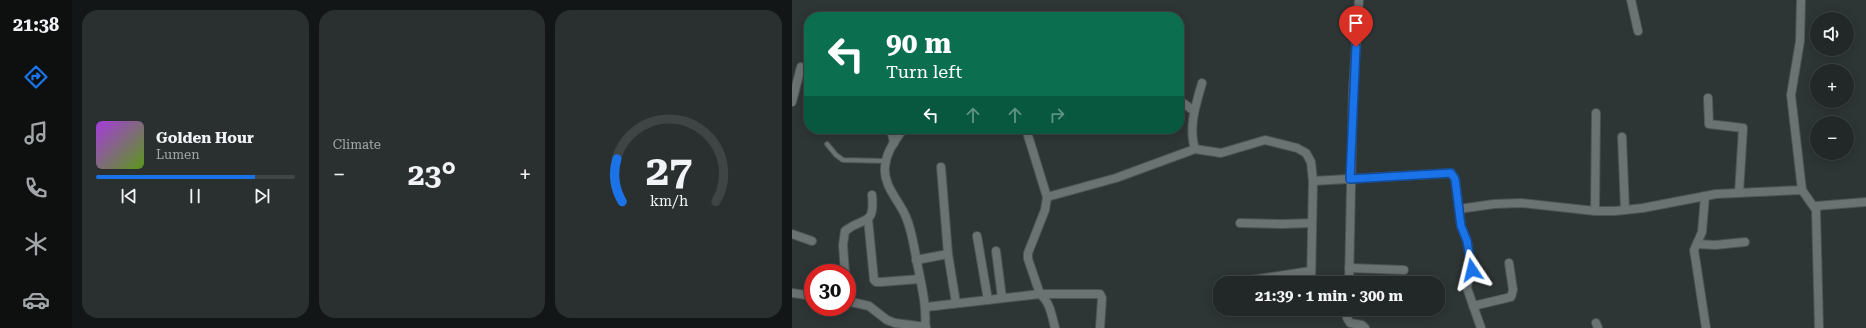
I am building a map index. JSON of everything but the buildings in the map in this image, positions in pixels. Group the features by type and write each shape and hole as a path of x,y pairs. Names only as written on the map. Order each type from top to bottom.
{"street":[{"path":"1349,276 1350,179 1353,90 1359,0"},
{"path":"1631,0 1638,31"},
{"path":"1800,0 1800,41 1791,95 1802,190 1816,206 1819,328"},
{"path":"792,102 801,67"},
{"path":"1195,149 1192,134 1194,110 1202,83"},
{"path":"1708,98 1709,124 1742,128 1739,193"},
{"path":"1184,103 1194,110"},
{"path":"1595,211 1596,113"},
{"path":"892,134 894,143"},
{"path":"856,303 869,306 887,320 895,323 925,328 926,308 915,249 906,217 888,185 885,175 886,161 900,134"},
{"path":"1028,134 1047,197 1045,210 1028,253 1040,294 1045,298 1049,305 1055,328"},
{"path":"1622,137 1625,210"},
{"path":"1047,197 1116,178 1195,149 1221,153 1261,141 1270,141 1306,153 1311,162 1313,182 1311,276"},
{"path":"941,167 948,254 956,303"},
{"path":"1313,182 1451,173 1455,179 1461,226 1467,241 1472,270 1467,283 1481,328"},
{"path":"1459,209 1494,204 1521,203 1595,211 1625,210 1705,196 1802,190"},
{"path":"844,264 843,245 845,231 868,219 872,214 872,195"},
{"path":"1705,196 1702,232 1694,256 1706,328"},
{"path":"1816,206 1866,202"},
{"path":"868,219 874,280 876,282 881,282 920,279"},
{"path":"1240,223 1312,223"},
{"path":"792,234 812,241"},
{"path":"977,236 988,300"},
{"path":"1697,244 1715,245 1745,242"},
{"path":"996,251 1002,298"},
{"path":"916,260 948,254"},
{"path":"1473,306 1511,296 1513,290 1509,263"},
{"path":"1350,268 1404,270"},
{"path":"1271,276 1293,272 1311,271"},
{"path":"792,292 804,294"},
{"path":"926,308 956,303 1040,294 1100,294 1102,298 1100,328"},
{"path":"1347,316 1350,323 1362,325 1365,328"}],"lane":[{"path":"827,144 836,155 843,160 886,161"}],"route":[{"path":"1356,47 1350,179 1447,172 1451,173 1455,179 1461,226 1467,241 1472,270"}]}
